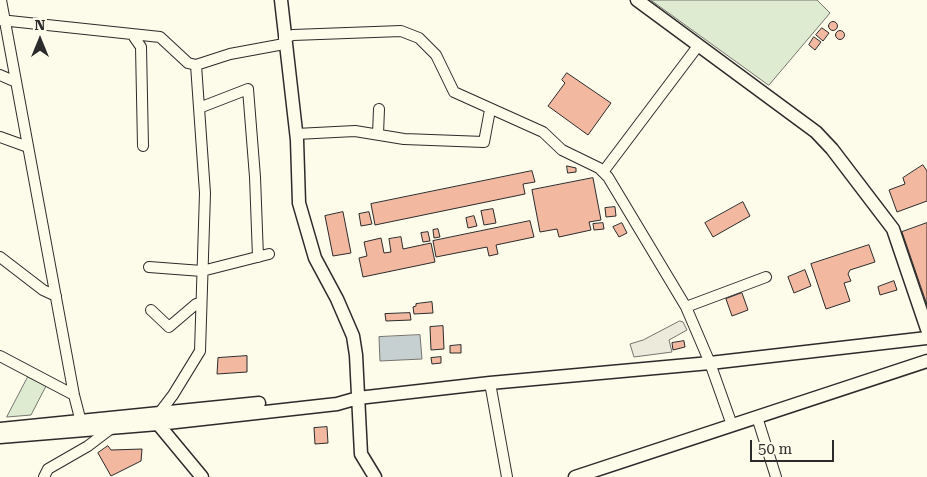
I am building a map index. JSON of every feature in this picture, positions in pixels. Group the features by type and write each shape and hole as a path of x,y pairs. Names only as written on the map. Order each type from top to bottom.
{"street":[{"path":"1,0 3,20 74,395 82,425"},
{"path":"281,0 284,41 292,85 299,203 316,258 338,300 353,336 361,454 375,477"},
{"path":"636,0 816,132 832,150 892,229 927,328"},
{"path":"3,20 160,38 188,63 196,65 230,54 284,41 293,35 401,31 419,38 436,55 454,92 542,132 562,150 603,172 686,307 710,363 732,425"},
{"path":"132,34 141,47 143,146"},
{"path":"603,172 698,46"},
{"path":"0,437 82,425 113,427 159,418 200,351 200,303 205,193 196,65"},
{"path":"0,75 16,82"},
{"path":"200,108 248,89 256,177 258,257"},
{"path":"378,134 379,109"},
{"path":"296,134 355,131 404,139 484,142 490,110"},
{"path":"0,137 28,146"},
{"path":"149,267 202,270 269,254"},
{"path":"0,257 43,290 56,296"},
{"path":"686,307 766,277"},
{"path":"150,310 169,327 196,304 200,303"},
{"path":"0,429 82,425 159,418 338,397 358,398 490,383 710,363 927,338"},
{"path":"0,356 74,395"},
{"path":"575,477 927,360"},
{"path":"490,383 507,477"},
{"path":"756,417 776,477"},
{"path":"159,418 202,477"},
{"path":"44,477 48,469 88,446 113,427"}],"green space":[{"path":"651,0 817,0 830,13 769,85"},
{"path":"28,377 46,386 31,415 7,417"}],"shaded area":[{"path":"680,321 683,322 687,330 669,340 672,352 634,357 630,344 643,340"},
{"path":"420,335 422,359 380,361 379,337"}],"building":[{"path":"833,21 838,26 833,31 828,26"},
{"path":"822,28 829,33 823,41 816,35"},
{"path":"840,31 844,35 840,39 836,35"},
{"path":"814,37 821,42 815,50 809,45"},
{"path":"567,73 611,103 588,135 548,106 565,83 562,80"},
{"path":"923,165 927,171 927,201 897,212 889,190 905,184 903,178"},
{"path":"567,166 576,168 576,172 568,173"},
{"path":"532,171 535,182 523,184 525,194 375,225 371,204"},
{"path":"593,178 601,220 589,222 591,230 559,237 557,229 540,232 532,190"},
{"path":"743,202 750,216 713,237 705,223"},
{"path":"615,207 616,216 606,217 605,208"},
{"path":"493,209 496,223 484,225 481,211"},
{"path":"343,212 351,253 333,256 325,216"},
{"path":"369,212 372,224 361,226 359,214"},
{"path":"474,216 477,226 468,228 466,218"},
{"path":"530,221 534,237 496,245 498,254 489,256 487,247 436,257 433,241"},
{"path":"603,223 604,229 594,230 593,224"},
{"path":"622,223 627,233 619,237 613,227"},
{"path":"927,223 927,305 902,232"},
{"path":"438,229 440,237 434,238 433,230"},
{"path":"428,232 430,241 423,242 421,233"},
{"path":"401,237 403,249 431,243 435,262 363,277 359,258 367,256 364,242 381,238 384,253 391,252 389,239"},
{"path":"869,245 875,262 850,270 848,274 851,281 844,283 850,301 826,309 811,264"},
{"path":"805,270 811,286 794,293 788,277"},
{"path":"894,281 897,290 880,295 878,287"},
{"path":"742,293 748,310 732,316 726,299"},
{"path":"432,302 433,313 414,314 413,307 416,304"},
{"path":"410,313 411,320 386,321 385,314"},
{"path":"443,326 444,349 431,350 430,327"},
{"path":"684,341 685,347 673,350 672,343"},
{"path":"461,345 461,353 450,353 450,346"},
{"path":"247,356 247,372 217,374 218,358"},
{"path":"441,357 441,363 432,364 431,358"},
{"path":"327,427 328,443 315,444 314,428"},
{"path":"108,446 111,450 142,449 141,461 111,476 98,453"}]}
